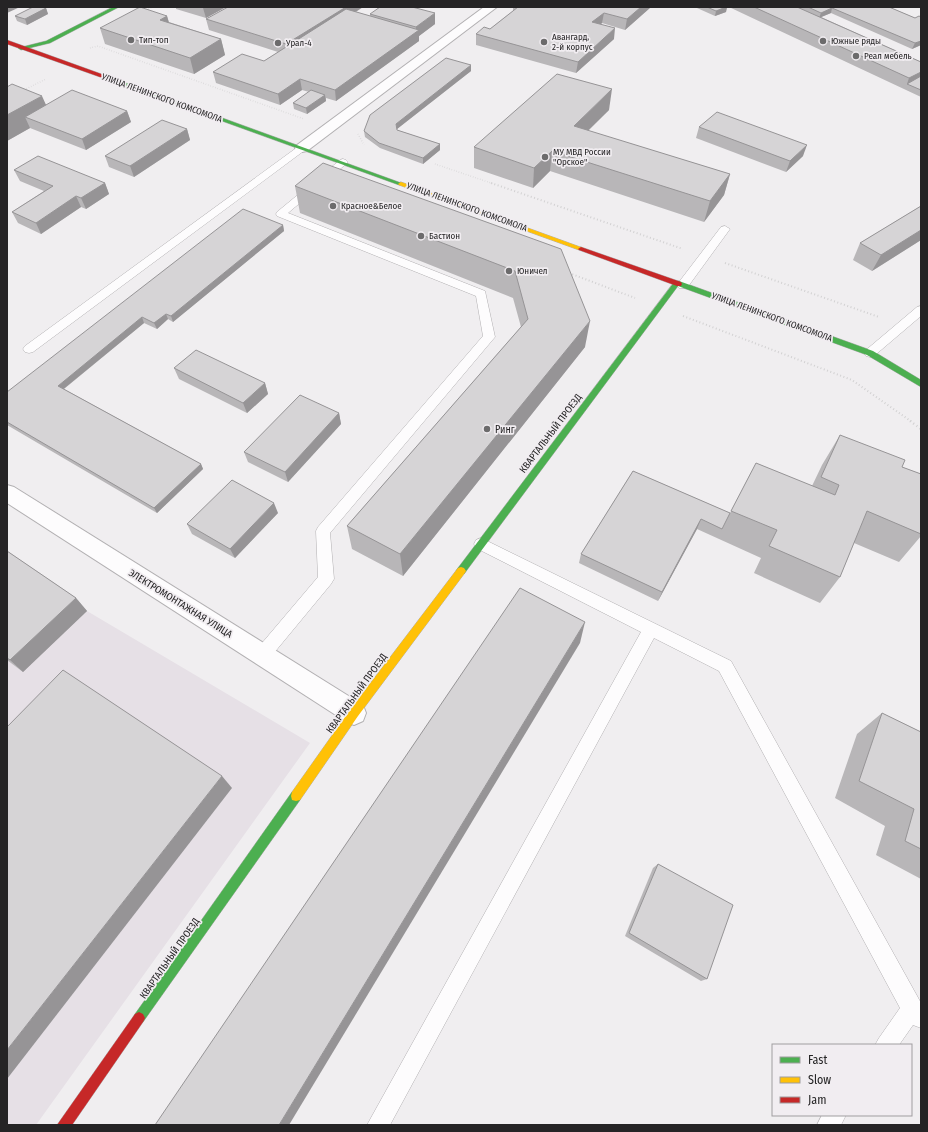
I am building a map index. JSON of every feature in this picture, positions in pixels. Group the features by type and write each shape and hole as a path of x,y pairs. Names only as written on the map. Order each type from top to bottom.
{"street":[{"path":"12,52 21,47 48,42 117,7"},
{"path":"302,148 491,7"},
{"path":"21,47 29,36"},
{"name":"УЛИЦА ЛЕНИНСКОГО КОМСОМОЛА","path":"7,42 870,353 921,384"},
{"name":"КВАРТАЛЬНЫЙ ПРОЕЗД","path":"64,1125 354,713 658,307 680,284"},
{"name":"ЭЛЕКТРОМОНТАЖНАЯ УЛИЦА","path":"7,493 354,713"}],"lane":[{"path":"29,349 302,148"},
{"path":"263,654 326,578 323,531 489,337 481,294 281,214 343,162"},
{"path":"680,284 725,228"},
{"path":"870,353 921,310"},
{"path":"481,544 725,666 916,1013 887,1044"},
{"path":"378,1125 651,629"},
{"path":"828,1125 834,1116"}],"path":[{"path":"98,46 329,128"},
{"path":"19,92 50,77"},
{"path":"436,164 904,325"},
{"path":"569,273 852,380 921,429"}],"shaded area":[{"path":"7,557 87,611 310,743 36,1125 7,1125"}],"building":[{"path":"33,7 46,8 25,19 15,16"},
{"path":"140,7 167,16 160,20 221,39 190,58 100,28"},
{"name":"Урал-4","path":"228,7 346,7 286,44 206,19"},
{"path":"380,7 412,7 435,13 416,27 370,14"},
{"path":"518,7 641,7 627,19 604,13 592,22 615,28 578,62 476,34 484,27 490,29"},
{"path":"707,7 726,7 716,11"},
{"path":"754,7 797,7 921,62 921,72 909,78"},
{"path":"808,7 889,7 915,18 919,16 921,17 921,41 915,43 832,8 821,13"},
{"path":"346,9 419,30 335,90 300,79 278,94 213,72 242,54 264,61"},
{"path":"446,58 471,65 396,124 397,130 440,144 423,158 379,143 364,131 370,115"},
{"path":"557,74 612,89 574,126 730,174 710,201 552,151 534,168 474,147"},
{"path":"921,76 921,90 907,84"},
{"path":"12,84 42,96 7,115 7,87"},
{"path":"72,90 127,111 82,139 25,117"},
{"path":"311,90 325,95 306,108 293,103"},
{"path":"717,112 807,145 790,161 699,127"},
{"path":"162,120 187,129 130,166 105,156"},
{"path":"38,156 105,183 81,198 76,196 36,223 12,212 53,186 14,170"},
{"path":"323,163 561,249 590,321 400,554 347,526 528,319 515,271 295,186"},
{"path":"921,206 921,230 881,255 860,243"},
{"path":"243,209 283,225 171,316 166,314 154,323 142,317 58,386 201,464 154,508 7,422 7,392"},
{"path":"196,350 265,383 243,403 174,368"},
{"path":"300,395 339,413 285,472 244,452"},
{"path":"840,435 905,460 902,467 921,474 921,534 867,511 840,577 769,546 777,530 731,511 756,463 835,495 839,485 821,477"},
{"path":"633,471 730,513 722,529 701,519 662,592 581,554"},
{"path":"232,480 274,503 230,549 187,524"},
{"path":"7,551 76,598 10,660 7,658"},
{"path":"520,588 585,622 279,1125 155,1125"},
{"path":"63,670 222,776 7,1050 7,727"},
{"path":"882,713 921,732 921,849 905,841 914,809 859,781"},
{"path":"658,864 733,905 707,979 629,933"}],"traffic: fast":[{"path":"21,48 48,42 117,7"},
{"path":"116,81 401,184"},
{"path":"461,571 677,283"},
{"path":"679,284 870,353 921,384"},
{"path":"139,1018 296,796"}],"traffic: slow":[{"path":"401,184 581,249"},
{"path":"296,796 354,713 461,571"}],"traffic: jam":[{"path":"7,42 116,81"},
{"path":"581,249 679,284"},
{"path":"64,1125 139,1018"}],"place":[{"name":"Тип-топ","path":"131,40"},
{"name":"Южные ряды","path":"823,41"},
{"name":"Авангард, 2-й корпус","path":"544,42"},
{"name":"Урал-4","path":"278,43"},
{"name":"Реал мебель","path":"856,56"},
{"name":"МУ МВД России \"Орское\"","path":"545,157"},
{"name":"Красное&Белое","path":"333,206"},
{"name":"Бастион","path":"421,236"},
{"name":"Юничел","path":"509,271"},
{"name":"Ринг","path":"487,429"}]}
